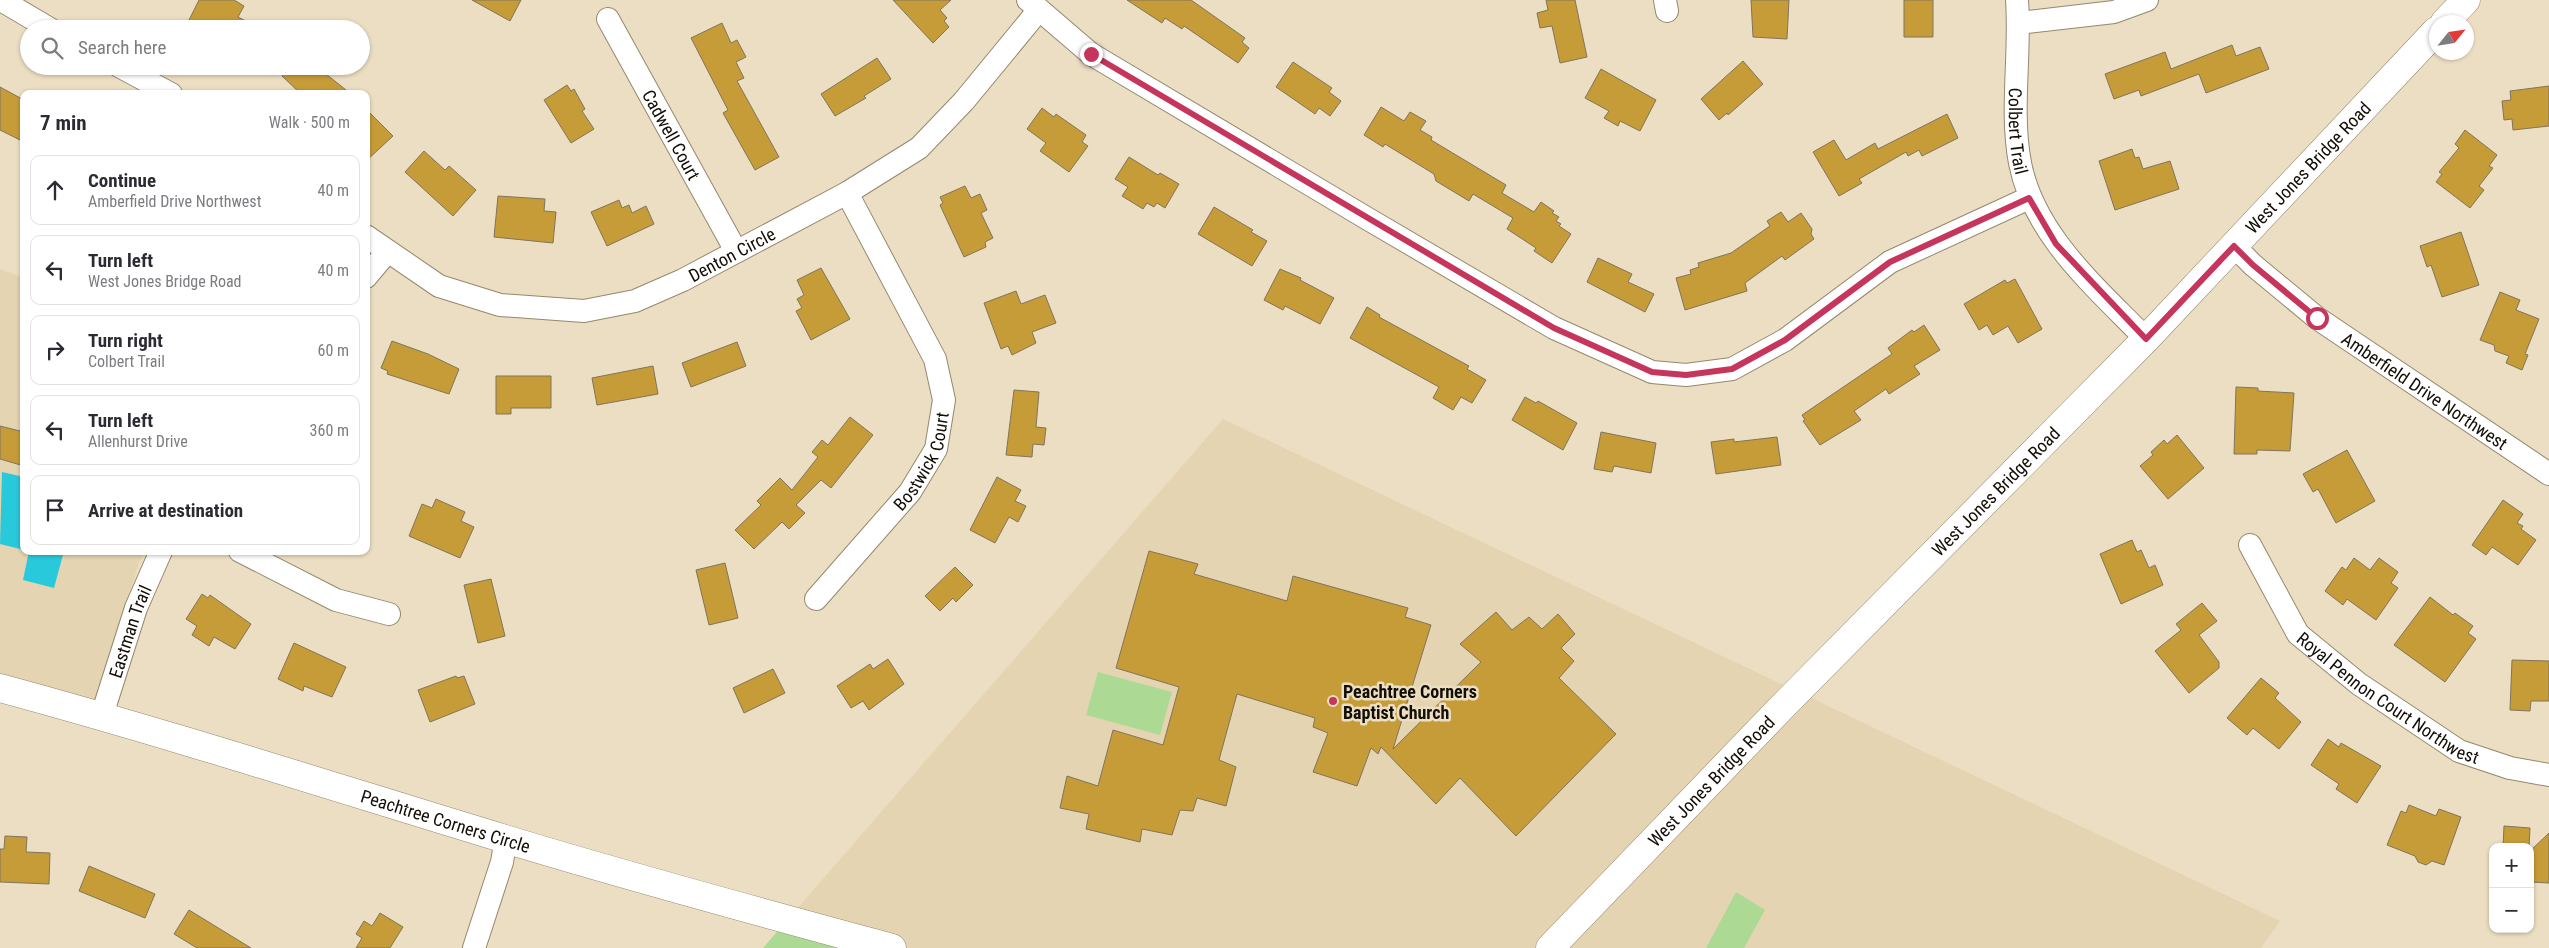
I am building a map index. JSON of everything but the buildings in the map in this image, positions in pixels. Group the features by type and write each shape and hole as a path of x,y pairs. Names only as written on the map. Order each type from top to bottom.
{"street":[{"path":"1,0 35,20"},
{"name":"Colbert Trail","path":"2017,0 2019,23 2016,109 2020,162 2029,198 2056,244 2146,339"},
{"path":"2019,23 2114,12 2147,0"},
{"path":"2452,15 2466,0"},
{"path":"1033,5 1091,54 1385,229 1554,328 1652,372 1686,375 1732,369 1785,340 1890,262 2029,198"},
{"name":"Denton Circle","path":"370,239 439,286 491,303 584,311 635,301 683,280 847,193 919,148 964,101 1033,5"},
{"name":"Cadwell Court","path":"608,19 736,251"},
{"name":"West Jones Bridge Road","path":"1550,948 1780,709 2146,339 2429,38"},
{"path":"136,75 164,90"},
{"name":"Bostwick Court","path":"816,600 910,492 936,448 944,400 935,360 847,193"},
{"name":"Amberfield Drive Northwest","path":"2234,246 2253,265 2317,318 2549,474"},
{"path":"370,272 387,252"},
{"name":"Royal Pennon Court Northwest","path":"2250,546 2298,634 2359,684 2459,751 2510,768 2549,775"},
{"name":"Eastman Trail","path":"102,715 136,608 159,555"},
{"path":"248,555 336,600 389,614"},
{"name":"Peachtree Corners Circle","path":"0,688 102,715 506,839 892,948"},
{"path":"474,948 502,862 506,839"}],"shaded area":[{"path":"0,269 20,276 20,555 143,555 139,562 95,713 0,689"},
{"path":"1223,419 2280,921 2261,948 874,948 788,919"}],"green space":[{"path":"1098,672 1172,692 1160,735 1086,715"},
{"path":"1736,892 1765,910 1744,948 1706,948"},
{"path":"788,919 874,948 763,948"}],"water":[{"path":"2,472 20,476 20,549 0,544"},
{"path":"28,555 63,555 54,588 23,580"}],"place":[{"name":"Peachtree Corners Baptist Church","path":"1333,701"}],"route":[{"path":"1091,54 1554,328 1652,372 1686,375 1732,369 1785,340 1890,262 1959,228 2029,198 2056,244 2146,339 2234,246 2253,265 2317,318"}]}
